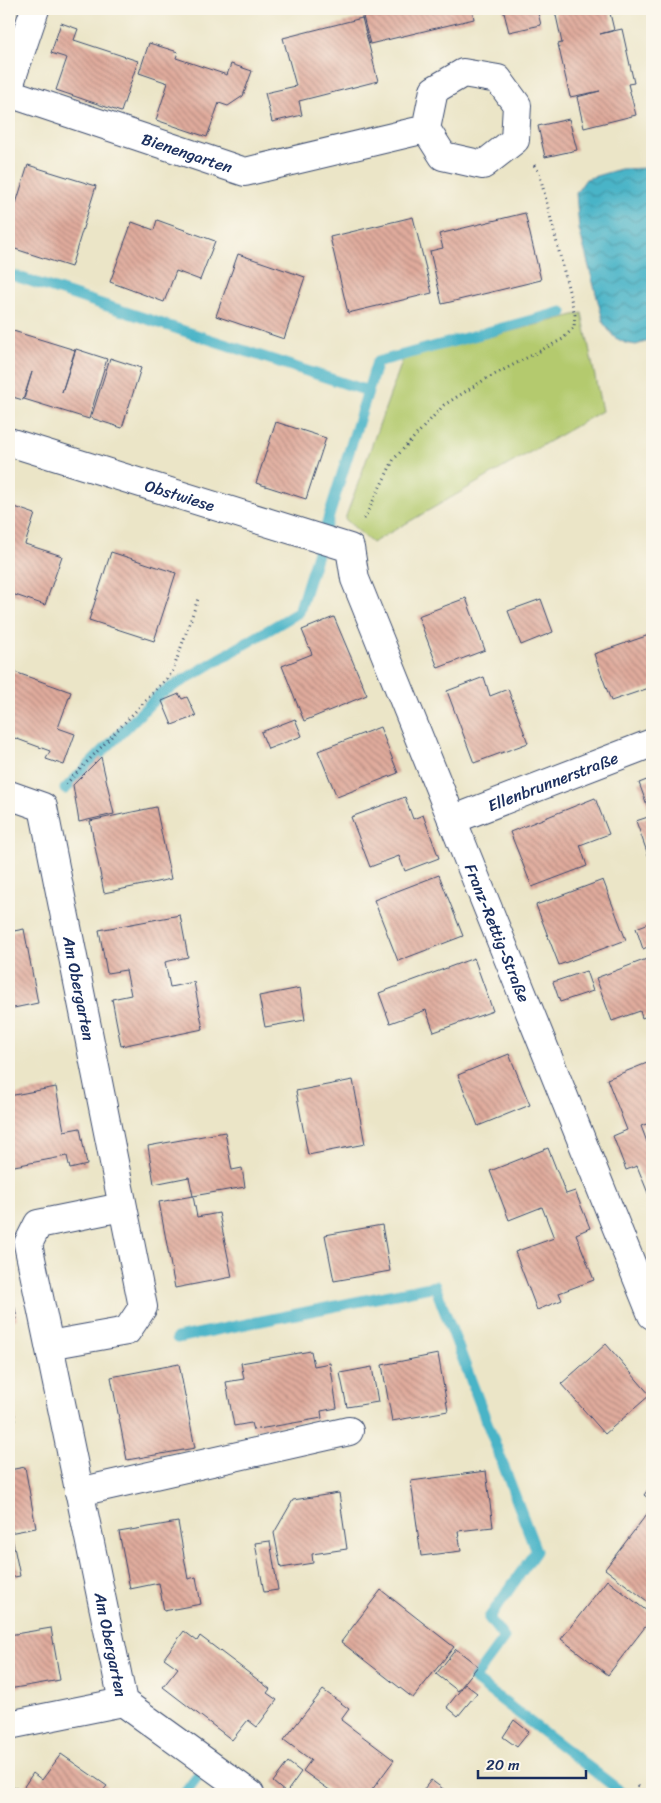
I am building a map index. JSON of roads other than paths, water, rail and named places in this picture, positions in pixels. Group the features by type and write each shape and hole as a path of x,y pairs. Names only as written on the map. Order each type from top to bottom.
{"street":[{"path":"9,86 34,9"},
{"path":"463,73 498,79 518,105 515,140 482,165 443,156 426,129 434,90 463,73"},
{"name":"Bienengarten","path":"9,93 245,172 426,129"},
{"name":"Obstwiese","path":"9,442 350,548"},
{"name":"Franz-Rettig-Straße","path":"350,548 355,579 652,1315"},
{"name":"Ellenbrunnerstraße","path":"452,820 652,743"},
{"name":"Am Obergarten","path":"9,795 44,807 143,1307 127,1331 49,1345"},
{"name":"Am Obergarten","path":"122,1207 38,1224 28,1244 123,1702 250,1794"},
{"path":"79,1492 349,1431"},
{"path":"9,1725 123,1702"}],"water":[{"path":"648,168 652,171 652,340 636,345 625,343 614,337 604,324 579,229 576,193 586,179 620,169"}],"waterway":[{"path":"9,274 368,391"},
{"path":"65,789 160,694 299,612 377,362 562,312"},
{"path":"177,1338 435,1286 536,1551 489,1618 504,1638 474,1679 624,1794"},
{"path":"184,1794 197,1777"}]}
